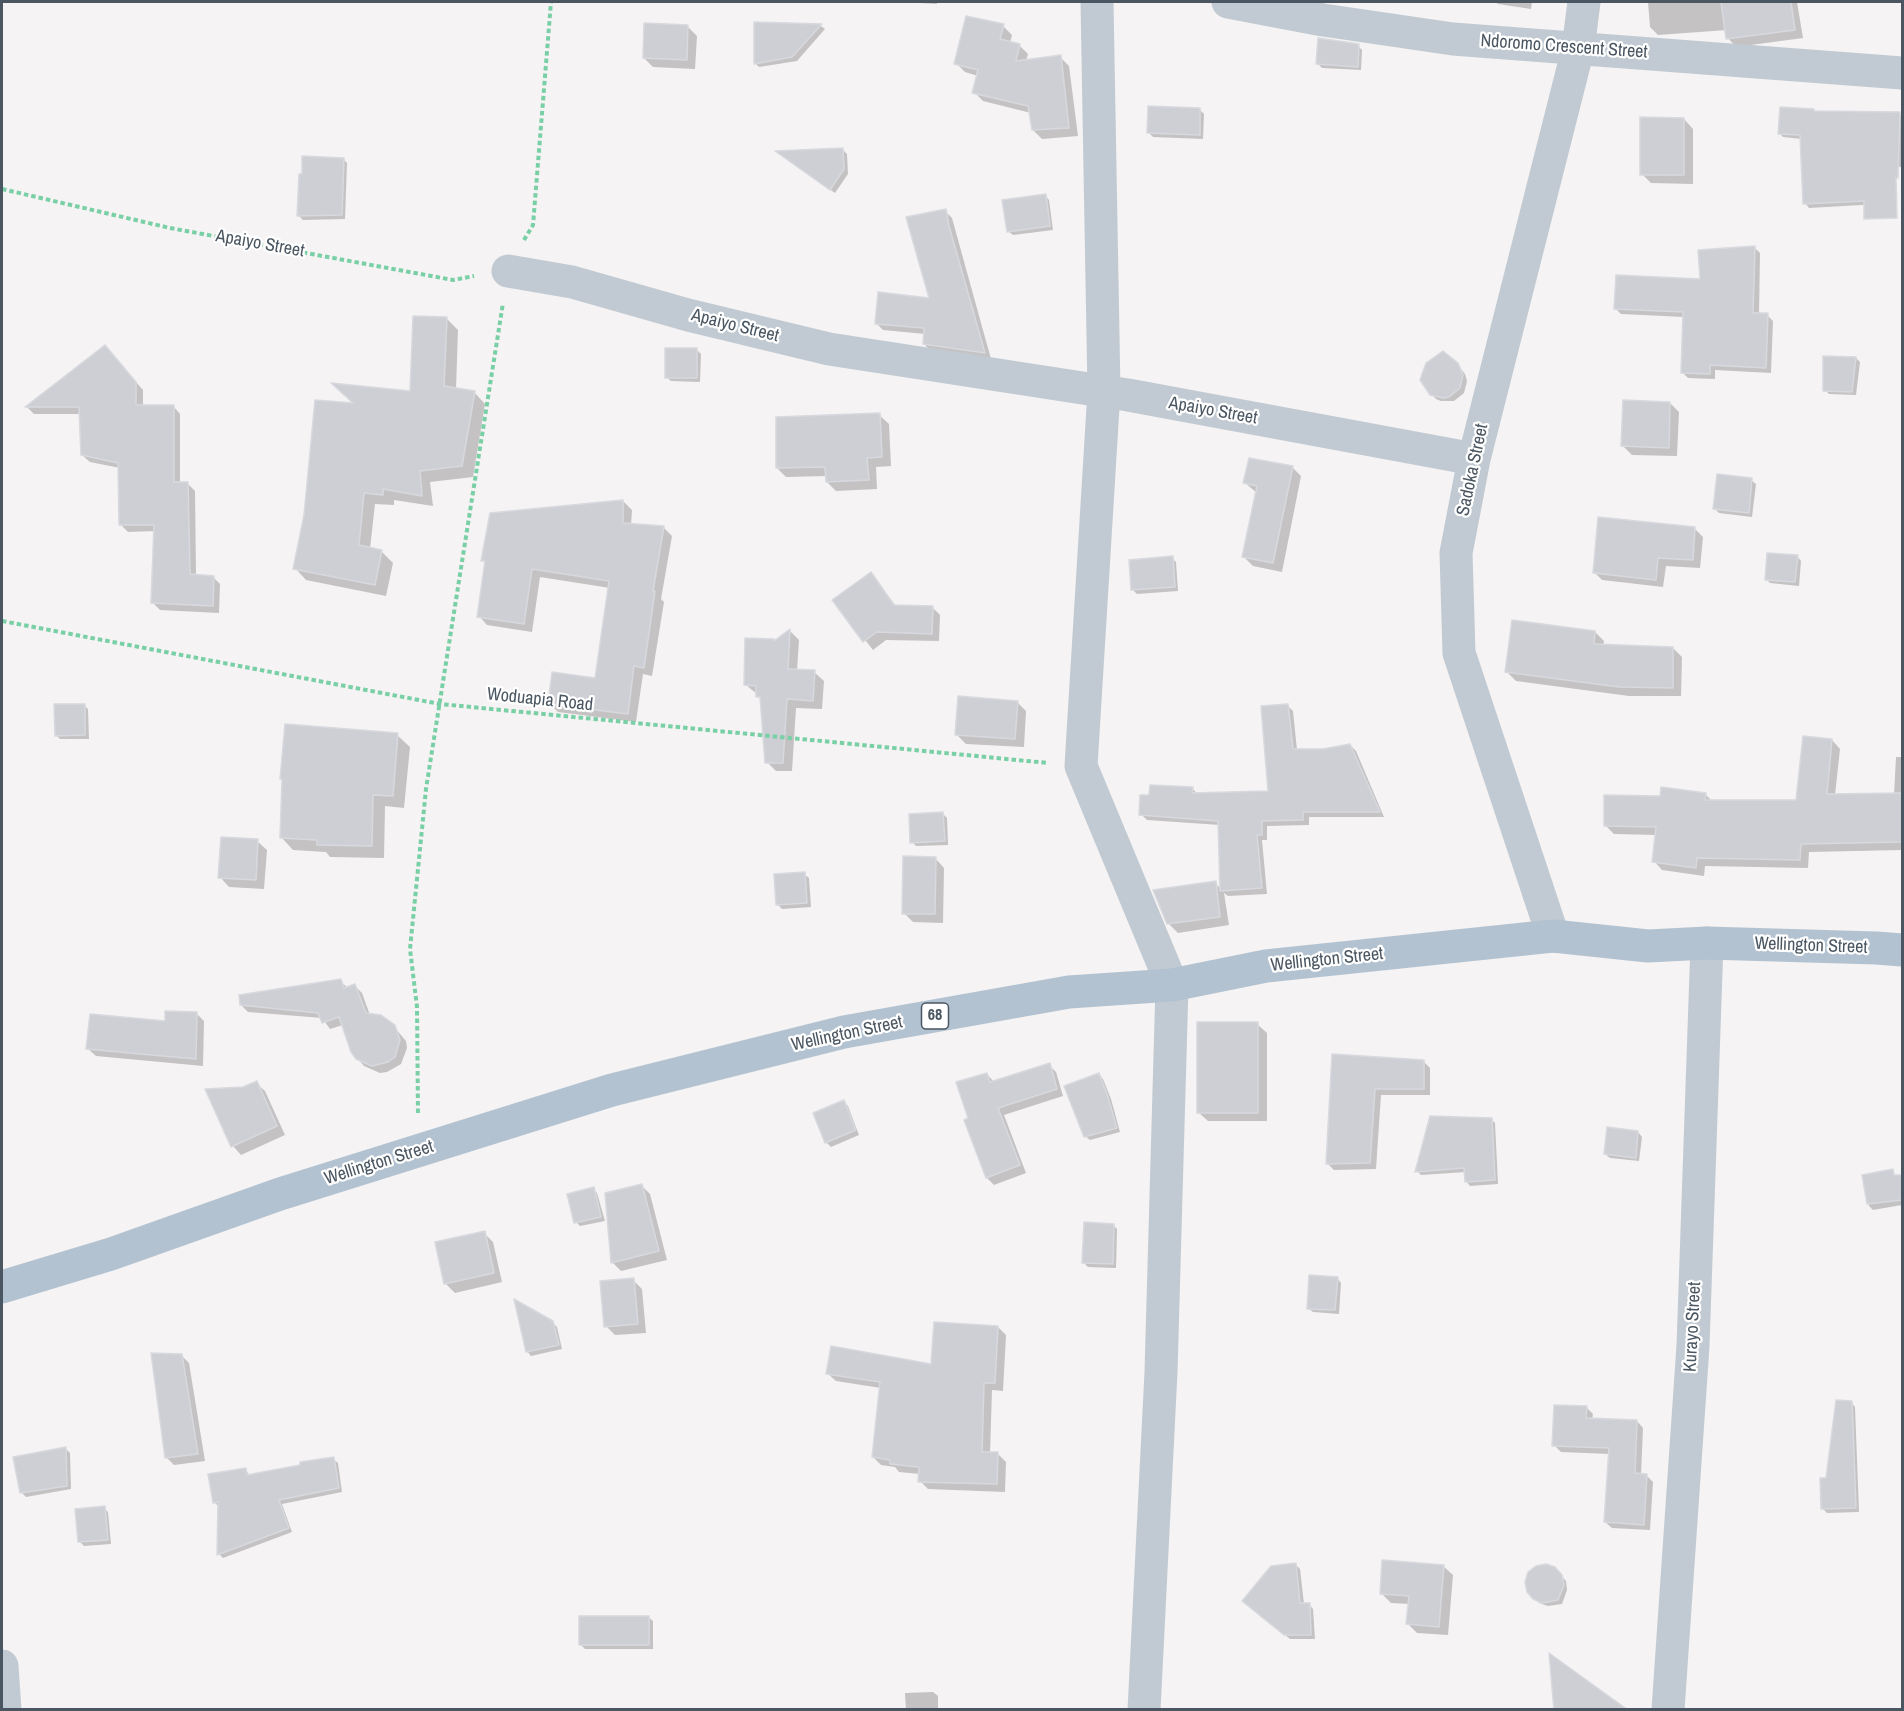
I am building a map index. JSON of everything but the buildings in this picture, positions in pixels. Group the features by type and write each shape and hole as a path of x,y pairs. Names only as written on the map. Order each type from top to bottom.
{"main road":[{"name":"Wellington Street","path":"2,1287 111,1254 280,1194 612,1090 844,1032 1069,992 1172,985 1266,966 1553,936 1648,946 1707,943 1902,950"}],"street":[{"path":"1097,2 1104,391 1081,766 1172,985 1161,1372 1144,1710"},
{"name":"Ndoromo Crescent Street","path":"1228,2 1323,20 1453,39 1902,73"},
{"name":"Sadoka Street","path":"1553,936 1460,653 1456,553 1474,459 1578,48 1584,2"},
{"name":"Apaiyo Street","path":"508,271 572,282 688,315 829,349 1104,391 1474,459"},
{"name":"Kurayo Street","path":"1668,1710 1693,1346 1707,943"},
{"path":"2,1666 5,1709 21,1710"}],"path":[{"path":"419,1150 417,1007 410,949 426,789 508,271 533,225 551,2"},
{"name":"Apaiyo Street","path":"2,189 170,228 453,280 508,271"},
{"name":"Woduapia Road","path":"2,621 440,704 1081,766"}]}
